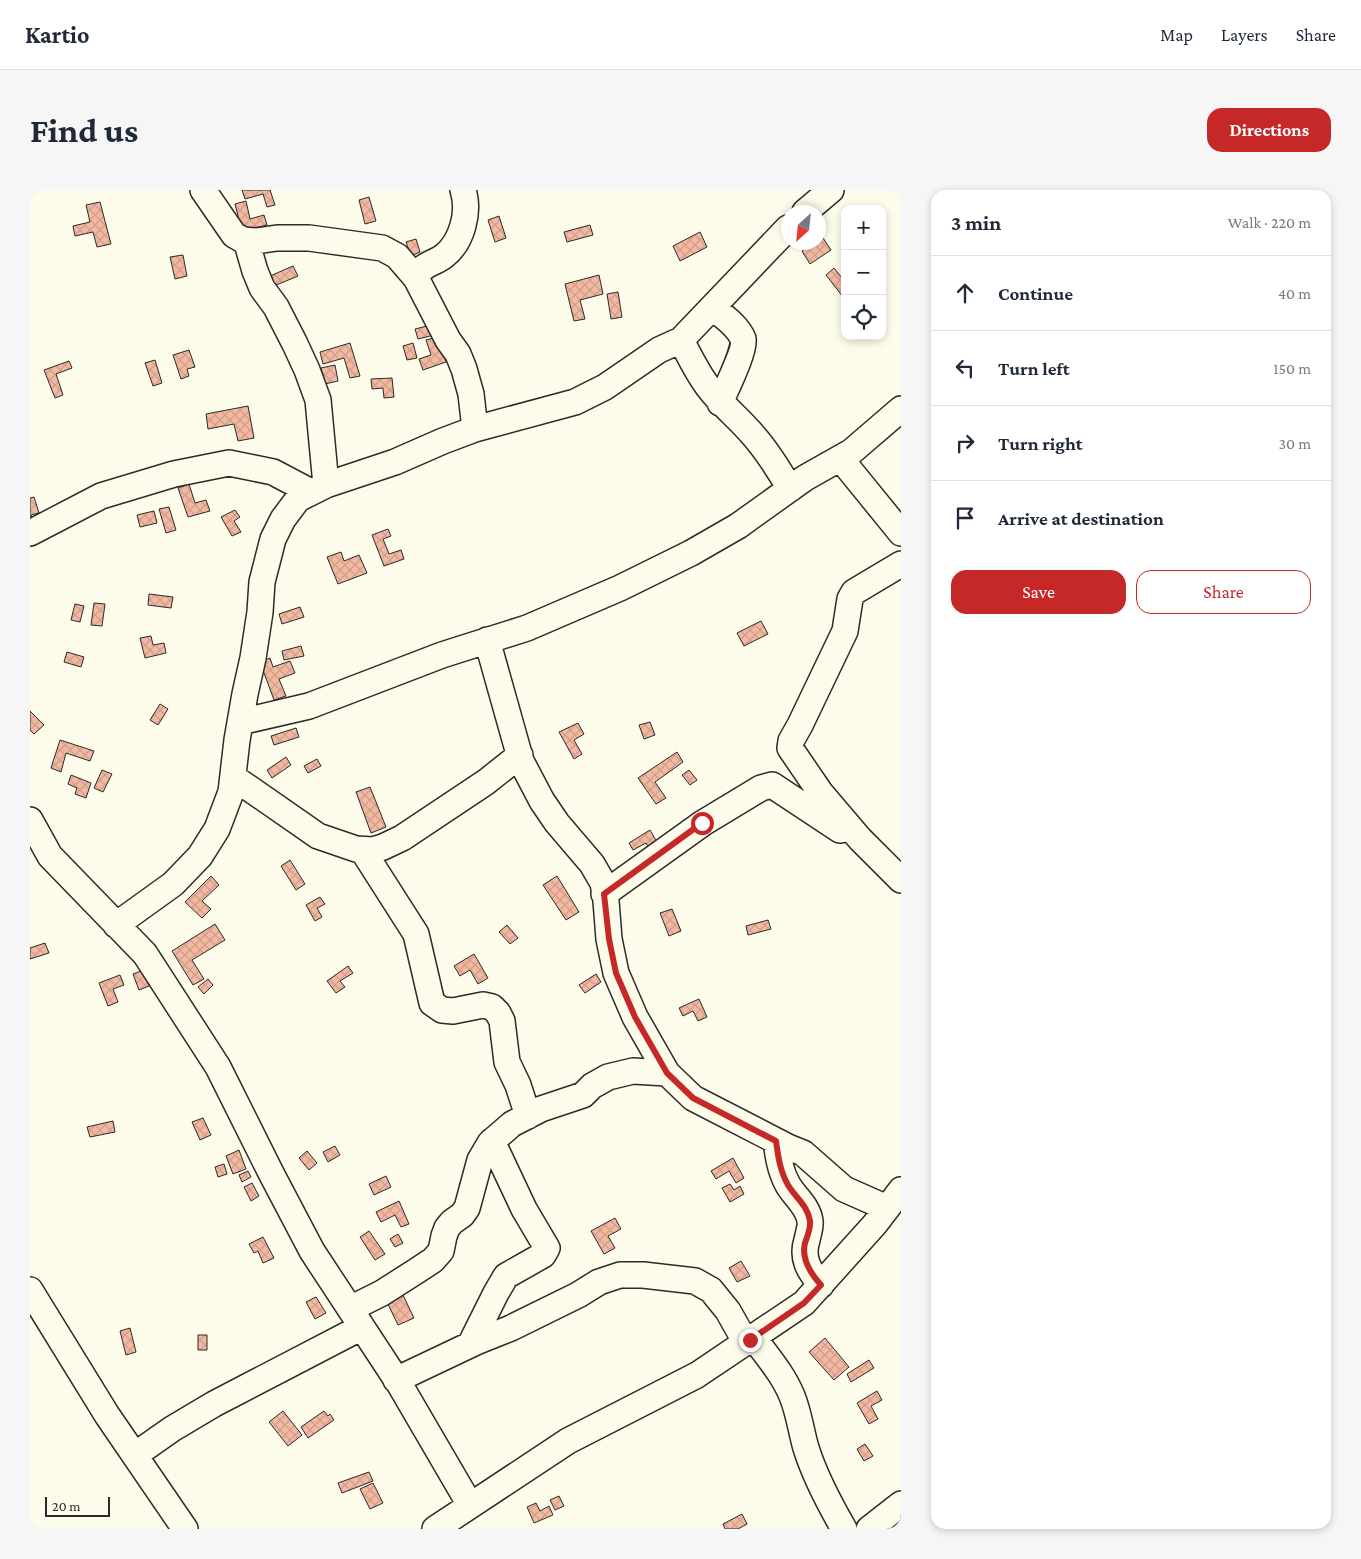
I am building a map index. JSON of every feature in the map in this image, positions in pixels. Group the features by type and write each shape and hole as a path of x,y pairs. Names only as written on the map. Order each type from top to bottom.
{"street":[{"path":"203,190 234,235 243,240 309,238 382,248 397,256 416,278 448,340 458,354 471,394 475,429"},
{"path":"416,278 423,268 444,256 455,243 462,227 465,212 463,190"},
{"path":"813,205 830,190"},
{"path":"116,925 173,884 200,856 217,829 231,792 240,722 260,612 262,582 273,539 283,519 298,499 318,489 395,462 475,429 575,402 605,387 659,350 681,340 781,235"},
{"path":"246,240 262,288 276,307 307,370 318,400 318,489"},
{"path":"713,308 738,331 744,341 742,352 720,402"},
{"path":"681,340 696,369 720,402 770,455 790,489"},
{"path":"240,722 309,706 442,655 527,628 620,588 691,553 738,526 805,478 851,452 901,409"},
{"path":"840,458 901,533"},
{"path":"30,533 101,496 174,474 229,464 273,472 318,489"},
{"path":"901,564 854,592 850,599 845,631 804,718 791,741 790,748 820,792 861,840 901,880"},
{"path":"435,1529 568,1441 697,1375 804,1303 875,1224 894,1199 844,1189 803,1153 693,1098 667,1073 635,1017 616,973 609,939 603,883 592,864 556,823 521,761 487,640"},
{"path":"233,777 318,836 363,851 383,847 402,838 479,786 520,755"},
{"path":"604,894 702,823 761,788 772,785 842,831 861,840"},
{"path":"31,822 50,856 145,954 218,1067 312,1252 396,1380 470,1505"},
{"path":"363,851 416,934 432,1003 442,1010 453,1011 483,1005 492,1007 498,1013 502,1021 507,1062 518,1085 528,1116"},
{"path":"135,1455 172,1429 356,1318 382,1293 433,1260 441,1251 447,1228 467,1208 480,1160 492,1141 512,1124 541,1109 583,1095 592,1086 608,1077 633,1071 667,1073"},
{"path":"470,1345 506,1276 543,1255 547,1248 524,1209 492,1141"},
{"path":"776,1141 783,1175 789,1187 797,1195 807,1211 810,1221 804,1255 810,1270 821,1285"},
{"path":"396,1380 511,1328 599,1282 620,1275 643,1275 695,1281 711,1290 750,1340 784,1379 798,1413 806,1449 821,1486 844,1529"},
{"path":"30,1290 107,1415 185,1529"},
{"path":"869,1529 901,1504"}],"building":[{"path":"242,190 270,190 275,205 267,207 263,194 245,199"},
{"path":"369,197 376,221 365,224 359,200"},
{"path":"246,201 250,219 264,215 267,225 242,231 235,204"},
{"path":"100,202 111,244 97,247 93,232 75,236 73,226 90,222 86,205"},
{"path":"499,216 506,238 495,242 488,220"},
{"path":"590,225 593,235 567,242 564,232"},
{"path":"700,232 707,247 680,261 673,246"},
{"path":"416,239 420,252 411,256 406,242"},
{"path":"826,242 831,250 810,264 802,251 826,250"},
{"path":"183,255 187,276 175,279 170,257"},
{"path":"293,266 298,276 274,286 270,276"},
{"path":"834,268 841,277 841,294 826,275"},
{"path":"599,275 603,294 580,300 585,319 574,321 565,284"},
{"path":"618,292 622,317 611,319 607,294"},
{"path":"431,325 434,335 418,339 415,329"},
{"path":"437,337 446,362 423,370 419,359 431,355 426,340"},
{"path":"350,343 360,376 350,378 344,358 323,364 320,352"},
{"path":"413,343 417,358 407,360 403,346"},
{"path":"189,350 195,367 187,369 189,376 181,379 173,355"},
{"path":"155,360 162,383 153,386 145,363"},
{"path":"69,361 72,368 56,374 63,395 55,398 44,370"},
{"path":"335,365 338,381 325,384 321,368"},
{"path":"392,378 394,397 384,398 383,388 372,389 371,379"},
{"path":"248,406 254,438 238,441 234,424 208,429 206,414"},
{"path":"189,484 195,503 206,500 210,511 188,517 178,488"},
{"path":"34,497 39,513 31,515 33,520 30,521 30,498"},
{"path":"169,507 176,530 166,533 159,509"},
{"path":"235,510 240,517 234,521 241,532 232,536 221,517"},
{"path":"154,511 157,523 140,527 137,515"},
{"path":"388,529 391,536 383,539 389,554 401,550 404,559 384,566 372,535"},
{"path":"341,552 344,561 359,555 367,573 338,584 327,557"},
{"path":"149,594 173,597 171,608 148,605"},
{"path":"94,603 105,604 102,626 91,625"},
{"path":"75,604 84,606 80,622 71,620"},
{"path":"300,607 304,617 282,624 279,614"},
{"path":"761,621 768,634 744,646 737,633"},
{"path":"151,636 153,645 164,643 166,653 145,658 140,638"},
{"path":"301,646 304,656 284,660 282,651"},
{"path":"67,652 84,657 81,667 64,662"},
{"path":"270,658 273,667 290,661 295,673 279,679 286,696 274,700 260,662"},
{"path":"160,704 168,709 158,725 150,720"},
{"path":"30,711 44,725 34,734 30,730"},
{"path":"650,722 655,735 644,739 639,725"},
{"path":"578,723 584,734 574,740 582,754 574,759 559,732"},
{"path":"296,728 299,737 274,745 271,736"},
{"path":"60,740 94,751 90,761 66,753 61,772 51,768"},
{"path":"677,752 683,762 655,782 666,798 656,804 638,778"},
{"path":"286,757 291,765 272,778 267,770"},
{"path":"317,759 321,766 308,773 304,766"},
{"path":"102,770 112,774 103,792 94,788"},
{"path":"689,770 697,780 690,785 682,775"},
{"path":"71,775 91,783 86,798 75,794 77,788 68,784"},
{"path":"370,787 386,827 371,833 356,792"},
{"path":"650,830 658,844 649,849 646,843 633,850 629,843"},
{"path":"290,860 305,884 296,890 281,866"},
{"path":"211,876 219,885 202,901 211,909 202,918 185,902"},
{"path":"557,876 579,912 566,920 543,885"},
{"path":"320,897 325,904 317,908 322,917 315,921 306,905"},
{"path":"672,909 681,931 669,936 660,913"},
{"path":"768,920 771,929 748,935 746,926"},
{"path":"215,924 225,940 192,960 204,979 193,985 172,951"},
{"path":"507,925 518,938 510,944 499,932"},
{"path":"45,943 49,953 30,959 30,948"},
{"path":"474,954 488,978 478,984 470,970 460,976 454,966"},
{"path":"348,966 353,973 340,981 345,987 336,993 327,981"},
{"path":"144,970 149,986 139,990 133,974"},
{"path":"596,974 601,982 585,993 579,985"},
{"path":"120,975 124,985 113,989 118,1002 108,1006 99,983"},
{"path":"208,979 213,985 204,994 198,987"},
{"path":"699,999 707,1017 698,1021 693,1011 683,1016 679,1008"},
{"path":"203,1118 211,1135 200,1140 192,1122"},
{"path":"113,1121 115,1132 90,1137 87,1127"},
{"path":"335,1146 340,1155 328,1162 323,1152"},
{"path":"239,1150 246,1169 233,1174 226,1156"},
{"path":"307,1151 317,1163 309,1170 299,1158"},
{"path":"733,1158 744,1178 736,1183 729,1171 716,1179 711,1171"},
{"path":"224,1164 227,1174 218,1177 215,1167"},
{"path":"248,1171 251,1177 242,1182 239,1175"},
{"path":"386,1176 391,1187 374,1195 369,1184"},
{"path":"252,1183 259,1196 251,1201 244,1187"},
{"path":"730,1184 734,1190 740,1186 744,1194 730,1202 722,1188"},
{"path":"399,1201 409,1224 401,1227 395,1215 381,1222 376,1212"},
{"path":"615,1218 621,1229 608,1236 615,1248 604,1254 591,1231"},
{"path":"369,1231 385,1254 375,1260 360,1237"},
{"path":"398,1234 403,1243 395,1247 390,1239"},
{"path":"263,1237 274,1258 263,1263 258,1251 254,1253 249,1244"},
{"path":"741,1261 750,1276 737,1282 729,1268"},
{"path":"401,1291 414,1318 398,1325 385,1298"},
{"path":"316,1297 326,1313 315,1319 306,1302"},
{"path":"130,1328 136,1352 126,1355 120,1331"},
{"path":"198,1335 207,1335 207,1350 198,1350"},
{"path":"825,1338 849,1367 834,1380 809,1352"},
{"path":"869,1360 874,1368 851,1382 847,1374"},
{"path":"877,1391 882,1400 871,1406 878,1419 869,1424 857,1403"},
{"path":"283,1411 302,1435 288,1446 269,1422"},
{"path":"324,1411 328,1416 330,1414 334,1420 308,1438 301,1427"},
{"path":"865,1444 873,1456 864,1461 857,1449"},
{"path":"369,1472 373,1481 342,1493 338,1483"},
{"path":"373,1483 383,1503 370,1509 360,1489"},
{"path":"559,1496 564,1506 555,1510 550,1500"},
{"path":"536,1503 540,1511 549,1506 553,1515 534,1523 527,1507"},
{"path":"742,1514 747,1524 738,1529 725,1529 723,1524"}],"route":[{"path":"702,823 604,894 609,939 616,973 635,1017 667,1073 693,1098 776,1141 783,1175 789,1187 797,1195 807,1211 810,1228 804,1247 804,1255 807,1265 821,1285 804,1303 750,1340"}]}
